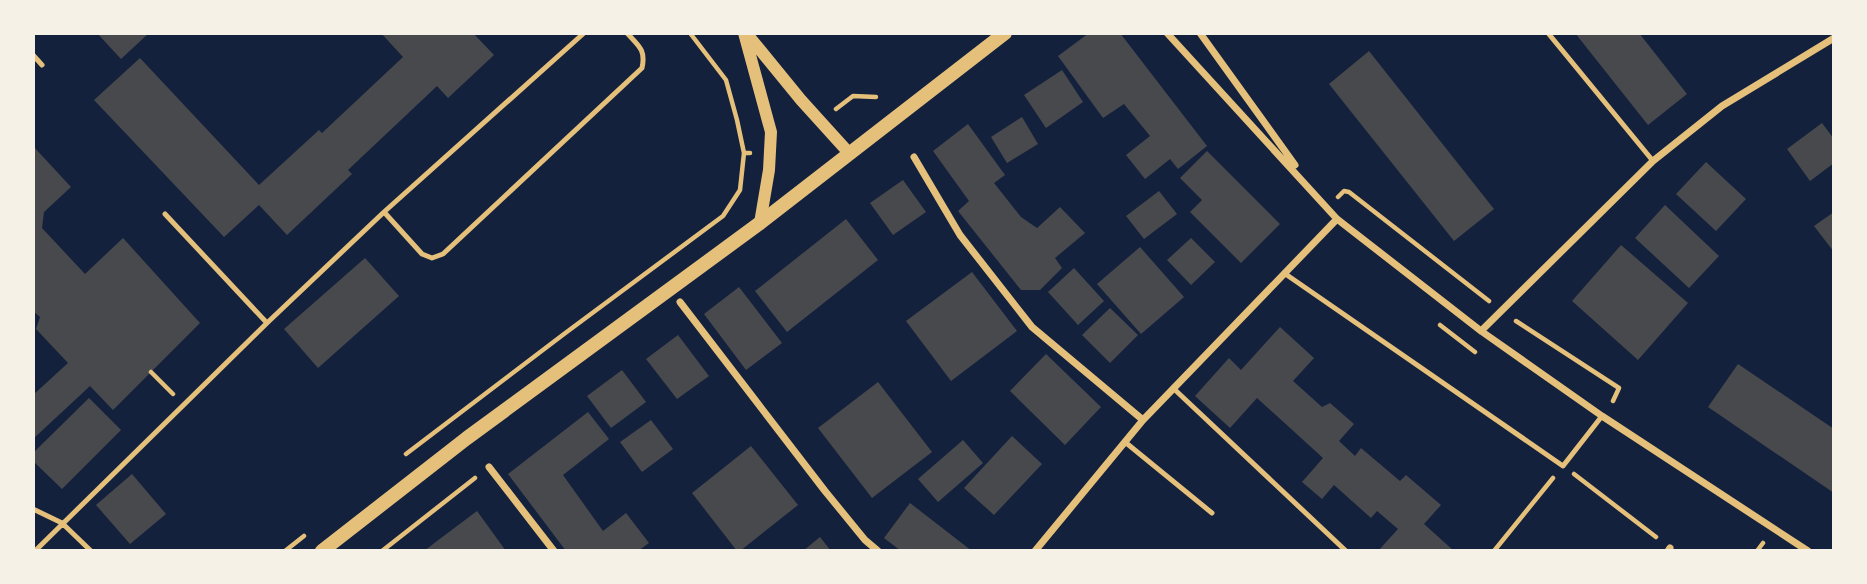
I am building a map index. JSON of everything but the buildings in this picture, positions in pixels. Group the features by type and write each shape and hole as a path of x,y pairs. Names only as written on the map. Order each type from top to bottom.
{"main road":[{"path":"322,551 467,438 760,223 1005,33"}],"street":[{"path":"745,33 849,153"},
{"path":"745,33 771,132 769,170 760,223"},
{"path":"1167,33 1338,219 1481,331 1602,416 1808,551"},
{"path":"1200,33 1311,189"},
{"path":"1481,331 1653,161 1722,106 1834,38"},
{"path":"914,158 960,235 1032,327 1143,420"},
{"path":"1035,551 1143,420 1338,219"},
{"path":"680,302 825,491 865,540 878,551"},
{"path":"489,467 554,551"}],"lane":[{"path":"34,551 384,212 584,33"},
{"path":"384,212 422,254 432,258 443,254 642,68 645,57 627,33"},
{"path":"1548,33 1653,161"},
{"path":"33,55 42,65"},
{"path":"165,214 267,323"},
{"path":"1284,273 1563,466 1602,416"},
{"path":"1173,388 1346,551"},
{"path":"1125,442 1212,513"},
{"path":"33,509 62,523 91,551"}],"path":[{"path":"404,456 723,216 740,190 744,153 726,79 690,33"},
{"path":"820,121 853,96 876,97"},
{"path":"744,153 770,151"},
{"path":"1327,206 1344,191 1349,192 1501,311 1619,388 1617,396 1602,416"},
{"path":"151,372 183,404"},
{"path":"1494,551 1563,466 1669,550"},
{"path":"382,551 489,467"},
{"path":"285,551 310,531"}]}
